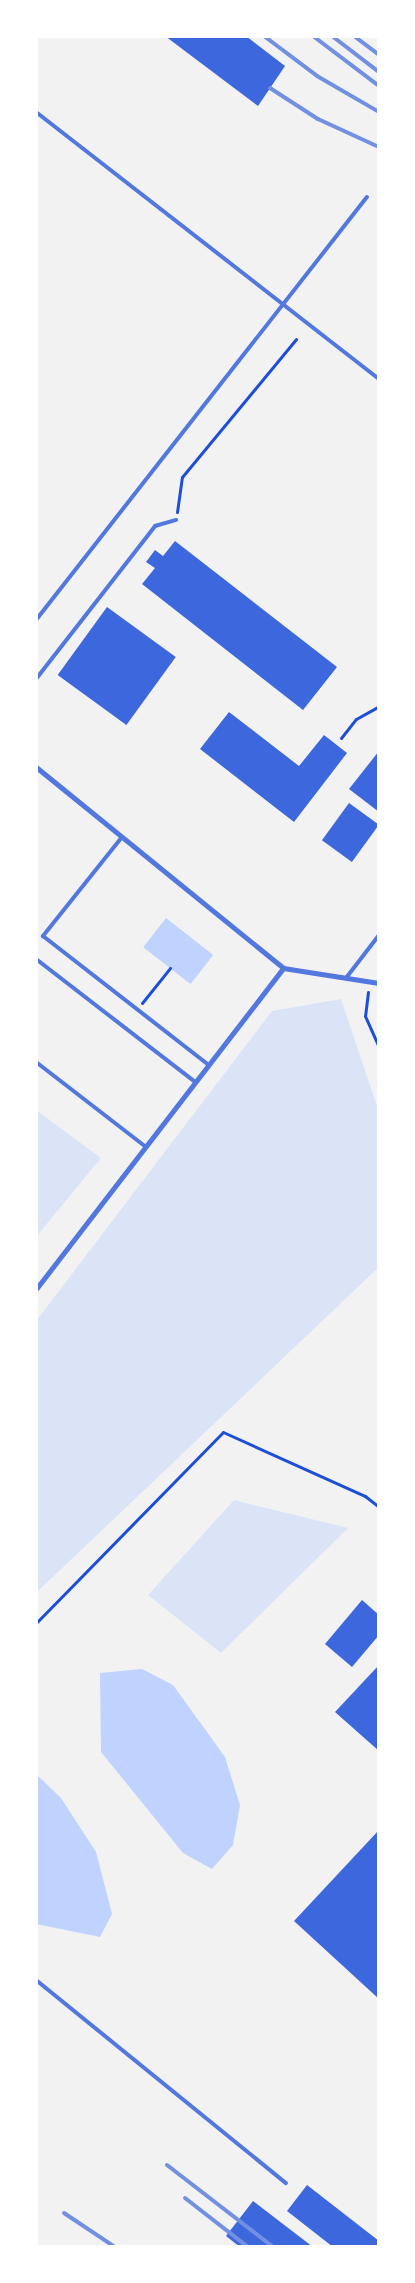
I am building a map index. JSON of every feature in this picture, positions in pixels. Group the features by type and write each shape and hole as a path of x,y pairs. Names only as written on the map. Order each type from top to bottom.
{"street":[{"path":"36,767 283,968 379,982"},
{"path":"36,1289 283,968"}],"lane":[{"path":"36,112 379,379"},
{"path":"36,620 368,197"},
{"path":"36,679 155,526 176,520"},
{"path":"122,837 43,936 209,1064"},
{"path":"346,978 379,935"},
{"path":"36,959 195,1082"},
{"path":"36,1062 146,1147"},
{"path":"36,1980 286,2182"}],"path":[{"path":"176,520 182,477 296,339"},
{"path":"341,738 356,719 379,706"},
{"path":"137,1010 170,968"},
{"path":"369,981 365,1016 379,1048"},
{"path":"36,1623 223,1432 365,1496 379,1507"}],"shaded area":[{"path":"341,999 379,1112 379,1267 36,1593 36,1321 272,1011"},
{"path":"36,1110 101,1158 36,1237"},
{"path":"234,1500 348,1528 221,1653 148,1595"}],"water":[{"path":"166,918 213,955 191,984 143,947"},
{"path":"142,1669 173,1685 225,1757 240,1805 233,1845 212,1869 183,1853 101,1752 100,1673"},
{"path":"36,1774 61,1798 96,1852 112,1914 100,1937 36,1924"}],"building":[{"path":"165,36 246,36 285,66 258,106"},
{"path":"175,541 337,667 303,710 142,584 155,568 146,562 155,550 163,556"},
{"path":"107,607 176,657 126,725 58,675"},
{"path":"229,712 299,766 324,735 347,753 294,822 200,749"},
{"path":"379,751 379,812 349,789"},
{"path":"349,803 379,825 352,862 322,840"},
{"path":"362,1600 379,1615 379,1635 352,1667 325,1644"},
{"path":"379,1665 379,1751 335,1712"},
{"path":"379,1830 379,1999 294,1921"},
{"path":"307,2185 379,2241 379,2247 333,2247 287,2211"},
{"path":"253,2201 313,2247 240,2247 226,2236"}],"railway":[{"path":"264,36 317,76 379,112"},
{"path":"313,36 379,86"},
{"path":"332,36 379,72"},
{"path":"354,36 379,55"},
{"path":"270,88 318,119 379,147"},
{"path":"167,2165 273,2247"},
{"path":"185,2198 248,2247"},
{"path":"64,2213 115,2247"}]}
